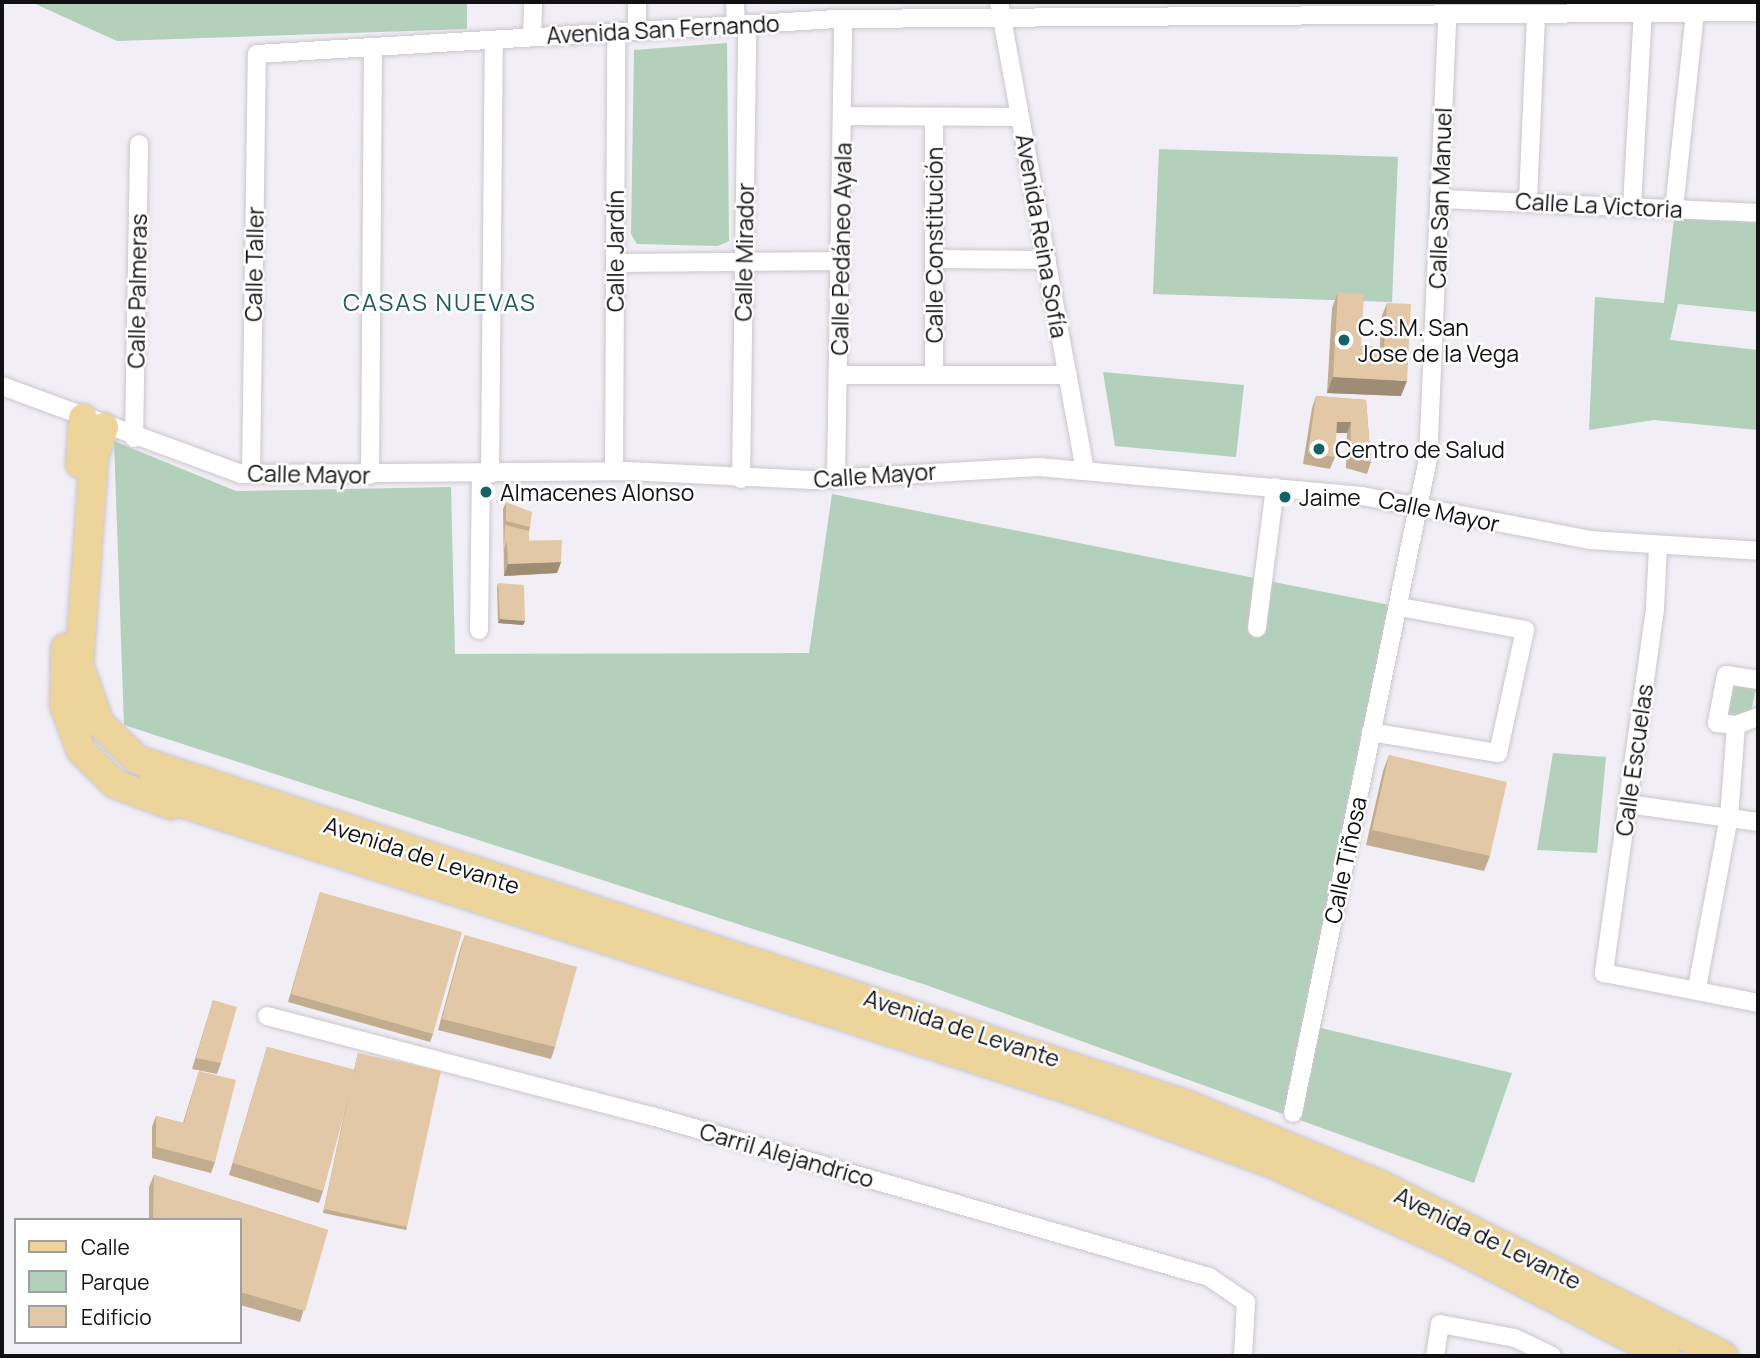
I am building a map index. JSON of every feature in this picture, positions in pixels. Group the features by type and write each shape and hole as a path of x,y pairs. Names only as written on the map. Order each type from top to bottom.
{"main road":[{"name":"Avenida de Levante","path":"94,423 82,682 96,717 118,745 171,774 1188,1105 1381,1185 1724,1356"},
{"name":"Avenida de Levante","path":"94,423 62,688 70,728 92,765 121,788 232,820"},
{"name":"Avenida de Levante","path":"171,774 155,779 160,796 1203,1138 1372,1208 1666,1356"}],"street":[{"path":"532,37 533,2"},
{"path":"637,2 637,30"},
{"name":"Calle Mirador","path":"735,2 741,24 744,262 741,480"},
{"name":"Avenida Reina Sofía","path":"999,2 1085,470"},
{"name":"Avenida San Fernando","path":"257,54 494,42 838,14 1003,20 1152,9 1447,15 1643,11 1672,6 1695,12 1758,12"},
{"path":"1632,206 1643,11"},
{"path":"1674,209 1695,12"},
{"name":"Calle Pedáneo Ayala","path":"836,478 840,375 842,116 838,14"},
{"path":"1528,200 1536,14"},
{"name":"Calle San Manuel","path":"1399,607 1430,436 1447,15"},
{"name":"Calle Jardín","path":"614,471 616,31"},
{"path":"479,630 494,42"},
{"path":"370,475 373,48"},
{"name":"Calle Taller","path":"250,474 257,54"},
{"path":"842,116 1020,117"},
{"name":"Calle Constitución","path":"934,117 934,373"},
{"name":"Calle Palmeras","path":"134,438 139,144"},
{"name":"Calle La Victoria","path":"1439,199 1528,200 1758,213"},
{"path":"934,260 1047,260"},
{"path":"616,263 841,261"},
{"path":"840,375 1068,375"},
{"name":"Calle Mayor","path":"2,386 134,438 250,474 614,471 741,480 836,478 1019,467 1085,470 1275,487 1419,505 1572,538 1658,547 1758,551"},
{"path":"1256,628 1275,487"},
{"name":"Calle Escuelas","path":"1658,547 1655,609 1604,973 1697,988"},
{"path":"1371,732 1498,753 1525,630 1399,607"},
{"name":"Calle Tiñosa","path":"1293,1113 1399,607"},
{"path":"1758,680 1726,675 1717,723 1736,726 1758,717"},
{"path":"1736,726 1729,817 1697,988 1758,1003"},
{"path":"1628,804 1758,822"},
{"name":"Carril Alejandrico","path":"267,1016 652,1116 1209,1277 1246,1302 1242,1356"},
{"path":"1435,1356 1440,1324 1552,1356"}],"green space":[{"path":"31,2 467,2 467,29 117,41"},
{"path":"727,43 729,241 718,246 637,244 631,234 634,50"},
{"path":"1159,149 1398,157 1392,302 1153,294"},
{"path":"1675,211 1758,216 1758,312 1678,304 1670,340 1758,350 1758,430 1654,420 1589,430 1595,297 1664,303"},
{"path":"1103,372 1244,385 1236,457 1115,446"},
{"path":"114,441 236,491 451,487 455,654 809,653 832,494 1400,607 1312,1026 1512,1073 1474,1183 926,985 124,725"},
{"path":"1729,679 1756,688 1749,722 1722,720"},
{"path":"1553,753 1606,757 1597,853 1537,850"}],"building":[{"name":"C.S.M. San Jose de la Vega","path":"1338,292 1364,294 1361,346 1384,347 1387,303 1411,304 1407,381 1333,377"},
{"name":"Centro de Salud","path":"1316,396 1366,400 1371,462 1350,457 1351,422 1337,422 1335,457 1308,453"},
{"path":"506,502 532,512 530,527 506,521"},
{"path":"505,525 529,531 529,541 507,541 504,549"},
{"path":"562,540 561,562 508,564 507,541"},
{"path":"498,583 524,585 525,621 500,619"},
{"path":"1389,755 1507,782 1490,856 1372,830"},
{"path":"320,892 462,932 433,1034 291,994"},
{"path":"465,935 577,967 555,1047 442,1019"},
{"path":"213,1000 237,1007 221,1063 196,1058"},
{"path":"267,1047 356,1070 323,1191 233,1163"},
{"path":"358,1053 441,1071 407,1227 324,1209"},
{"path":"199,1071 236,1080 215,1162 156,1147 156,1116 184,1123"},
{"path":"154,1175 328,1230 305,1311 242,1293 242,1218 153,1218"}],"place":[{"name":"C.S.M. San Jose de la Vega","path":"1344,340"},
{"name":"Centro de Salud","path":"1319,449"},
{"name":"Almacenes Alonso","path":"486,492"},
{"name":"Jaime","path":"1285,497"}],"district":[{"name":"CASAS NUEVAS","path":"440,302"}]}
